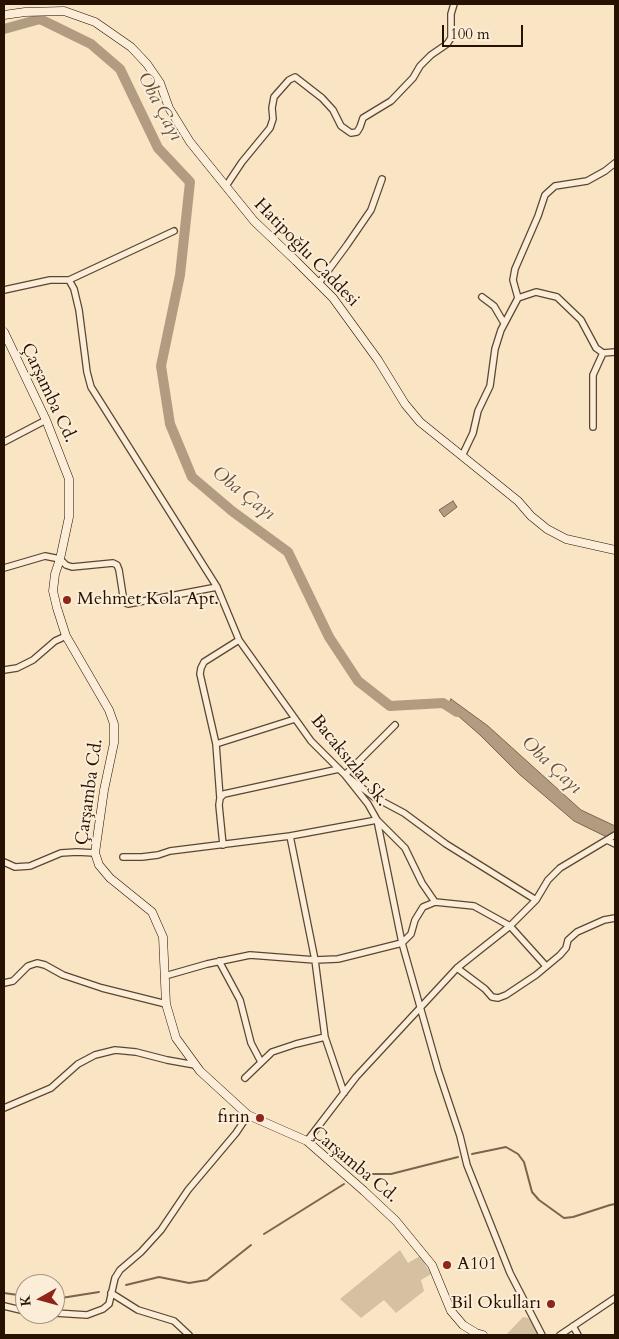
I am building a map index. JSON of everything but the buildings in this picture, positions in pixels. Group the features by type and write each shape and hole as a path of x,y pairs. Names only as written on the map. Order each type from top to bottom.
{"street":[{"path":"226,186 242,162 270,128 273,119 274,97 289,80 295,78 322,98 333,110 341,126 351,133 357,132 363,118 391,101 413,78 420,66 431,55 447,44 451,38 451,14 454,4"},
{"name":"Hatipoğlu Caddesi","path":"4,15 25,12 64,11 95,22 131,47 147,64 160,83 169,108 190,142 254,221 333,298 354,325 405,404 420,422 518,501 531,516 547,529 566,539 615,550"},
{"path":"518,298 512,280 545,195 555,186 587,181 605,171 615,162"},
{"path":"319,283 371,210 382,179"},
{"path":"4,290 50,280 69,280 174,231"},
{"name":"Bacaksızlar Sk.","path":"69,280 74,289 79,310 87,372 91,387 218,587 238,640 311,740 345,775 368,804 377,820 405,848 422,883 435,902"},
{"path":"462,456 474,432 478,411 490,386 495,349 504,323 518,298 536,292 557,297 581,320 596,348 603,353 615,352"},
{"path":"482,297 494,306 504,323"},
{"name":"Çarşamba Cd.","path":"4,332 46,420 69,479 69,517 55,574 53,591 56,608 66,636 109,710 114,724 114,743 104,790 95,853 99,865 110,878 152,912 163,937 166,1004 176,1038 200,1071 248,1115 307,1141 364,1190 396,1221 432,1265 451,1311 462,1325 477,1335"},
{"path":"594,427 593,375 603,353"},
{"path":"4,442 46,420"},
{"path":"4,568 45,556 60,559 66,565 72,567 113,563 117,565 119,570 124,602 128,604 218,587"},
{"path":"4,670 17,668 33,660 55,641 66,636"},
{"path":"223,845 216,744 200,674 204,662 238,640"},
{"path":"216,744 295,719"},
{"path":"395,725 345,775 374,796 404,813 446,844 536,900"},
{"path":"220,798 224,794 338,768"},
{"path":"123,857 142,858 158,856 170,851 290,836 377,820 402,943 438,1070 460,1136 467,1166 510,1273 542,1335"},
{"path":"307,1141 356,1076 457,968 510,926 536,900 548,880 560,868 615,835"},
{"path":"290,836 315,960 325,1037 344,1093"},
{"path":"607,840 615,844"},
{"path":"4,862 15,867 30,866 61,853 95,853"},
{"path":"165,976 219,961 250,955 315,960 338,959 402,943 411,934 415,920 423,907 435,902 474,906 510,926 546,966"},
{"path":"457,968 485,989 492,997 498,998 506,995 536,975 560,955 566,948 568,940 577,932 604,920 615,918"},
{"path":"219,961 240,1000 251,1043 261,1062"},
{"path":"4,983 13,981 28,966 37,963 45,965 63,975 102,988 166,1004"},
{"path":"245,1078 272,1052 325,1037"},
{"path":"4,1108 51,1088 78,1064 95,1055 115,1050 136,1052 195,1065"},
{"path":"65,1314 88,1315 109,1304 115,1278 120,1270 141,1252 161,1230 188,1190 236,1133 248,1115"},
{"path":"111,1293 138,1310 174,1321 189,1335"},
{"path":"560,1335 615,1298"},
{"path":"573,1326 578,1335"}],"shaded area":[{"path":"453,501 457,507 444,517 439,510"},
{"path":"451,699 488,726 581,810 615,826 615,841 574,821 519,774 480,735 447,706"},
{"path":"400,1250 408,1263 420,1256 431,1274 421,1280 424,1291 396,1313 384,1300 361,1318 340,1299"},
{"path":"523,1317 528,1318 532,1322 539,1335 506,1335"}],"waterway":[{"name":"Oba Çayı","path":"4,29 40,19 91,44 120,69 158,148 190,182 180,275 161,366 170,424 192,477 232,511 288,552 329,637 358,681 390,706 443,703 457,712"},
{"path":"472,1154 506,1147 518,1154 524,1162 532,1192 539,1200 564,1218 615,1204"},
{"path":"358,1174 391,1174 458,1157"},
{"path":"264,1234 344,1184"},
{"path":"126,1285 159,1277 189,1283 207,1280 251,1245"},
{"path":"65,1297 99,1292"},
{"path":"4,1293 15,1295"}],"place":[{"name":"Mehmet Kola Apt.","path":"67,600"},
{"name":"fırın","path":"260,1118"},
{"name":"A101","path":"447,1265"},
{"name":"Bil Okulları","path":"551,1304"}]}
